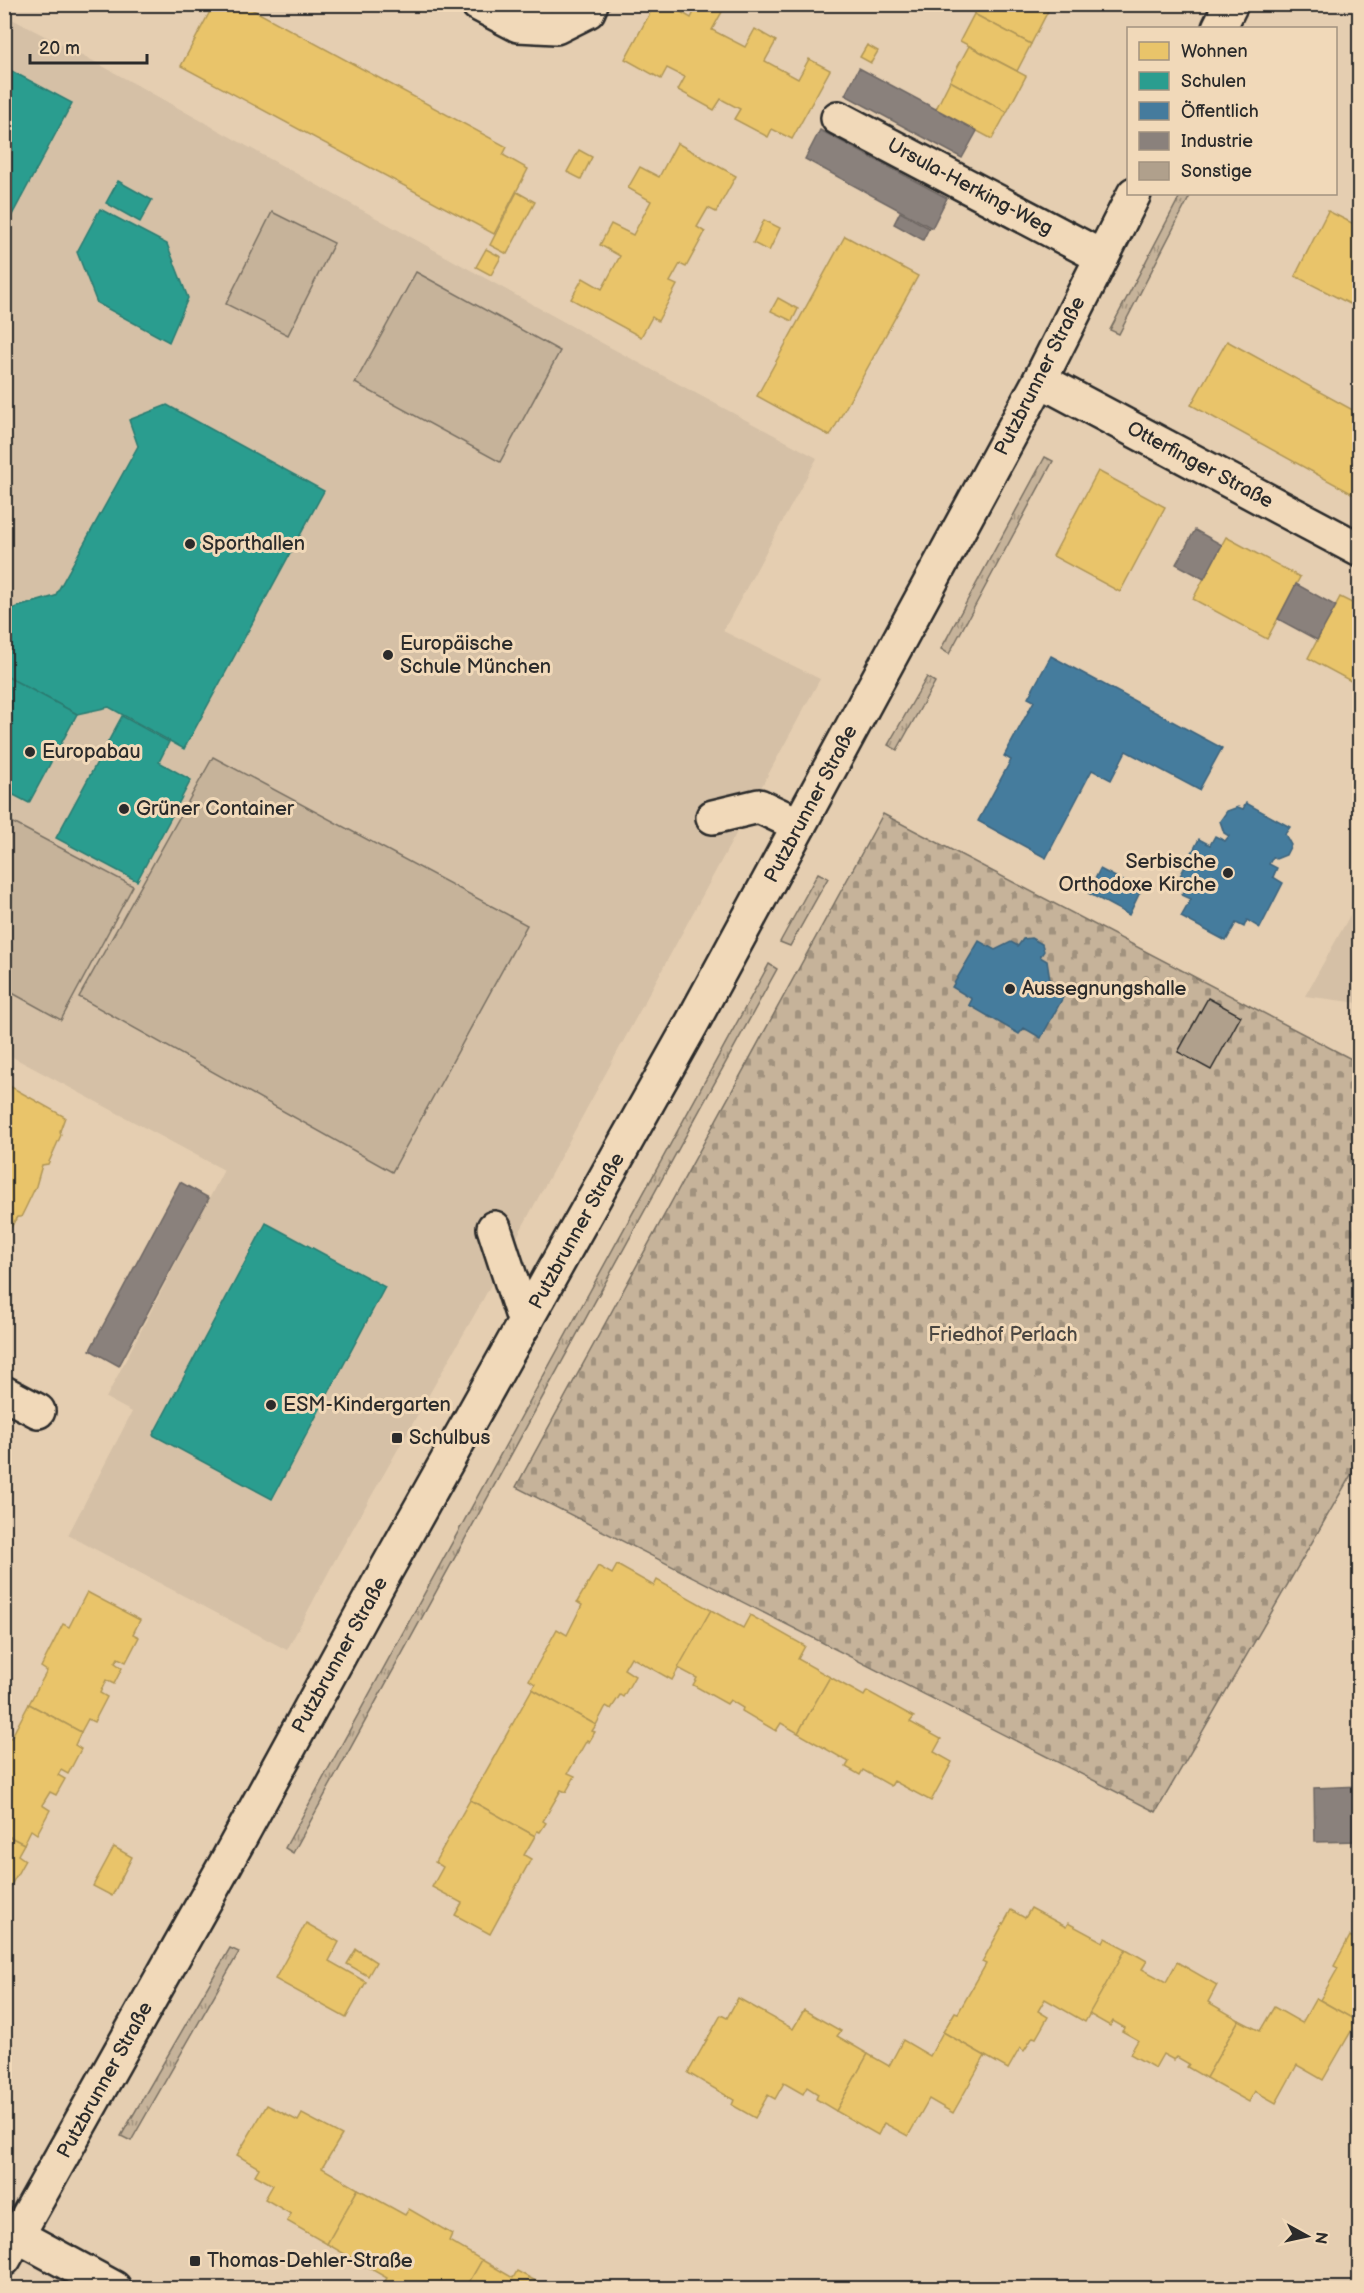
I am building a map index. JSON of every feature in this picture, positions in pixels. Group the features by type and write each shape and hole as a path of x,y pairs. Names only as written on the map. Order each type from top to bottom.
{"main road":[{"path":"478,4 518,25 556,27 588,11 591,4"},
{"path":"1220,27 1231,4"},
{"name":"Ursula-Herking-Weg","path":"838,118 1102,257"},
{"name":"Putzbrunner Straße","path":"9,2242 225,1865 799,825 1040,380 1133,195"},
{"name":"Otterfinger Straße","path":"1040,380 1359,550"},
{"path":"713,817 759,806 799,825"},
{"path":"494,1228 525,1323"},
{"path":"4,1393 38,1411"},
{"path":"9,2242 114,2289"}],"shaded area":[{"name":"Europäische Schule München","path":"4,15 97,63 602,343 817,458 723,631 820,679 480,1305 335,1560 287,1650 68,1535 132,1412 106,1398 224,1170 5,1053"},
{"path":"1359,899 1359,1003 1305,996"}],"green space":[{"path":"1180,195 1190,195 1119,334 1110,330"},
{"path":"272,212 334,243 288,335 226,304"},
{"path":"416,272 560,351 500,462 355,383"},
{"path":"1045,457 1053,461 949,654 941,649"},
{"path":"927,677 935,682 897,750 888,745"},
{"path":"213,757 527,925 392,1172 79,997"},
{"name":"Friedhof Perlach","path":"883,814 1359,1063 1359,1461 1156,1812 516,1487"},
{"path":"4,818 133,886 61,1020 5,989"},
{"path":"818,873 828,878 790,946 780,942"},
{"path":"769,964 777,969 293,1853 285,1848"},
{"path":"230,1948 239,1952 131,2141 121,2136"}],"building: Wohnen":[{"path":"214,4 242,4 507,147 503,155 528,169 494,234 181,66"},
{"path":"655,4 667,4 691,18 698,4 713,4 723,10 712,30 745,47 755,29 776,41 765,61 798,79 809,59 830,70 792,139 772,129 768,137 734,119 740,109 721,99 714,110 678,90 685,77 667,68 661,79 625,59"},
{"path":"979,4 1036,4 1048,11 1031,44 974,14"},
{"path":"974,14 1031,44 1017,71 960,41"},
{"path":"867,45 878,51 871,63 860,57"},
{"path":"969,46 1026,76 1007,112 950,81"},
{"path":"950,81 1007,112 992,139 936,109"},
{"path":"677,143 736,176 716,212 708,208 697,227 705,232 686,267 680,264 670,282 677,285 658,321 652,317 641,337 571,299 583,278 602,289 620,256 600,245 611,224 633,235 651,201 628,188 640,167 659,177"},
{"path":"579,150 592,157 581,179 567,172"},
{"path":"517,192 535,202 507,254 490,245"},
{"path":"1328,211 1360,227 1360,296 1354,306 1295,276"},
{"path":"764,220 780,228 769,251 753,243"},
{"path":"845,236 918,276 830,436 757,396"},
{"path":"486,249 501,257 491,275 476,267"},
{"path":"778,298 798,309 792,321 771,311"},
{"path":"1227,341 1360,414 1360,498 1191,405"},
{"path":"1098,471 1165,507 1120,592 1053,556"},
{"path":"1226,537 1300,577 1267,639 1193,599"},
{"path":"1340,597 1360,607 1360,686 1308,658"},
{"path":"4,1083 65,1117 60,1131 61,1135 48,1164 42,1165 36,1186 21,1217 17,1217 4,1239"},
{"path":"617,1565 654,1586 657,1580 711,1610 672,1680 631,1657 624,1669 635,1676 623,1697 620,1695 611,1709 606,1706 596,1725 532,1689 535,1684 529,1680 557,1629 567,1635 582,1605 577,1602 598,1566 612,1574"},
{"path":"87,1592 140,1620 133,1634 139,1637 126,1662 118,1658 115,1663 122,1668 114,1684 106,1680 100,1693 107,1697 94,1722 88,1719 81,1732 29,1704 47,1671 41,1667 63,1624 69,1627"},
{"path":"711,1610 743,1628 750,1615 805,1646 798,1659 830,1677 798,1733 781,1723 776,1731 742,1711 743,1708 730,1700 727,1704 693,1685 697,1678 678,1668"},
{"path":"830,1677 864,1696 867,1691 914,1717 910,1722 941,1739 934,1752 952,1762 931,1801 894,1781 891,1786 863,1770 860,1775 846,1767 849,1762 798,1733"},
{"path":"532,1689 596,1725 592,1731 595,1732 589,1742 587,1740 568,1773 575,1776 566,1792 561,1790 543,1821 546,1823 535,1836 470,1800"},
{"path":"29,1704 81,1732 75,1745 81,1749 68,1774 61,1770 58,1775 65,1779 56,1795 50,1792 42,1805 50,1810 37,1834 31,1830 24,1844 4,1834 4,1737 5,1735 11,1738"},
{"path":"470,1800 535,1836 524,1855 531,1859 490,1934 455,1915 462,1903 432,1887 443,1867 435,1862"},
{"path":"4,1834 24,1844 18,1855 25,1860 4,1898"},
{"path":"114,1847 132,1857 112,1896 93,1886"},
{"path":"1031,1908 1066,1927 1068,1923 1103,1942 1105,1938 1126,1949 1085,2022 1045,1999 1038,2011 1048,2017 1036,2038 1033,2037 1024,2051 1020,2048 1008,2069 943,2032 955,2012 958,2013 986,1964 982,1962 1011,1910 1025,1918"},
{"path":"306,1923 339,1942 329,1961 366,1982 346,2018 275,1979"},
{"path":"1360,1930 1360,2023 1320,2000 1338,1968 1334,1966 1350,1936 1355,1939"},
{"path":"356,1949 376,1962 368,1976 347,1964"},
{"path":"1126,1949 1147,1961 1142,1969 1166,1982 1177,1962 1217,1985 1208,2002 1239,2020 1206,2078 1187,2067 1189,2064 1177,2057 1174,2060 1163,2054 1155,2068 1130,2054 1138,2040 1122,2031 1125,2028 1113,2021 1110,2026 1089,2014"},
{"path":"738,1998 793,2029 804,2010 841,2031 837,2036 868,2054 836,2111 816,2099 818,2094 807,2087 803,2094 784,2083 775,2099 768,2095 755,2118 732,2105 734,2100 688,2073 721,2015 727,2018"},
{"path":"1316,1998 1357,2021 1323,2080 1297,2065 1276,2103 1255,2091 1249,2102 1206,2078 1239,2020 1260,2031 1274,2007 1302,2023"},
{"path":"943,2032 985,2056 953,2113 929,2099 908,2136 884,2123 878,2135 836,2111 868,2054 889,2066 903,2040 930,2056"},
{"path":"267,2105 298,2121 302,2114 342,2135 322,2168 358,2189 327,2244 287,2221 291,2214 265,2199 273,2185 255,2175 259,2168 237,2155"},
{"path":"358,2189 405,2215 409,2209 452,2234 449,2241 482,2260 466,2288 387,2288 382,2286 387,2278 327,2244"},
{"path":"482,2260 513,2278 517,2271 549,2288 466,2288"}],"building: Schulen":[{"path":"4,67 72,103 4,230"},
{"path":"118,181 152,200 140,222 106,203"},
{"path":"100,209 167,244 188,298 169,342 97,303 77,252"},
{"name":"Sporthallen","path":"167,405 324,491 184,749 109,707 77,714 4,675 4,611 55,596 138,446 129,420"},
{"name":"Europabau","path":"4,675 77,714 29,803 4,790"},
{"name":"Grüner Container","path":"122,716 169,742 159,762 191,780 137,881 56,838"},
{"path":"266,1223 385,1287 272,1499 153,1435"}],"building: Öffentlich":[{"path":"1051,656 1222,748 1199,790 1126,751 1111,780 1092,770 1046,858 978,821 1011,760 1004,756 1034,701 1028,698"},
{"name":"Serbische Orthodoxe Kirche","path":"1246,803 1290,827 1285,834 1291,845 1286,855 1276,859 1273,857 1269,864 1277,868 1273,877 1283,883 1260,928 1247,920 1244,927 1236,923 1226,941 1181,917 1191,899 1182,895 1186,889 1176,884 1199,839 1210,845 1215,836 1225,841 1229,836 1224,833 1220,821 1227,811 1238,807 1243,809"},
{"path":"1100,869 1141,890 1129,915 1088,893"},
{"name":"Aussegnungshalle","path":"1031,938 1042,944 1044,951 1040,957 1047,961 1050,980 1067,990 1041,1038 1024,1028 1019,1034 969,1005 972,999 952,987 979,941 995,950 1011,942 1018,946 1023,939"}],"building: Industrie":[{"path":"859,68 977,131 962,158 845,95"},
{"path":"820,130 947,198 932,228 805,159"},
{"path":"900,212 929,228 923,240 894,224"},
{"path":"1195,530 1222,545 1204,579 1176,564"},
{"path":"1296,584 1336,606 1317,640 1278,619"},
{"path":"180,1182 209,1198 119,1366 90,1350"},
{"path":"1360,1786 1360,1841 1315,1842 1314,1788"}],"building: Sonstige":[{"path":"1208,998 1241,1016 1211,1070 1178,1052"}],"place":[{"name":"Sporthallen","path":"190,544"},
{"name":"Europäische Schule München","path":"388,655"},
{"name":"Europabau","path":"30,752"},
{"name":"Grüner Container","path":"124,809"},
{"name":"Serbische Orthodoxe Kirche","path":"1228,873"},
{"name":"Aussegnungshalle","path":"1010,989"},
{"name":"ESM-Kindergarten","path":"271,1405"},
{"name":"Schulbus","path":"397,1438"},
{"name":"Thomas-Dehler-Straße","path":"195,2261"}]}
